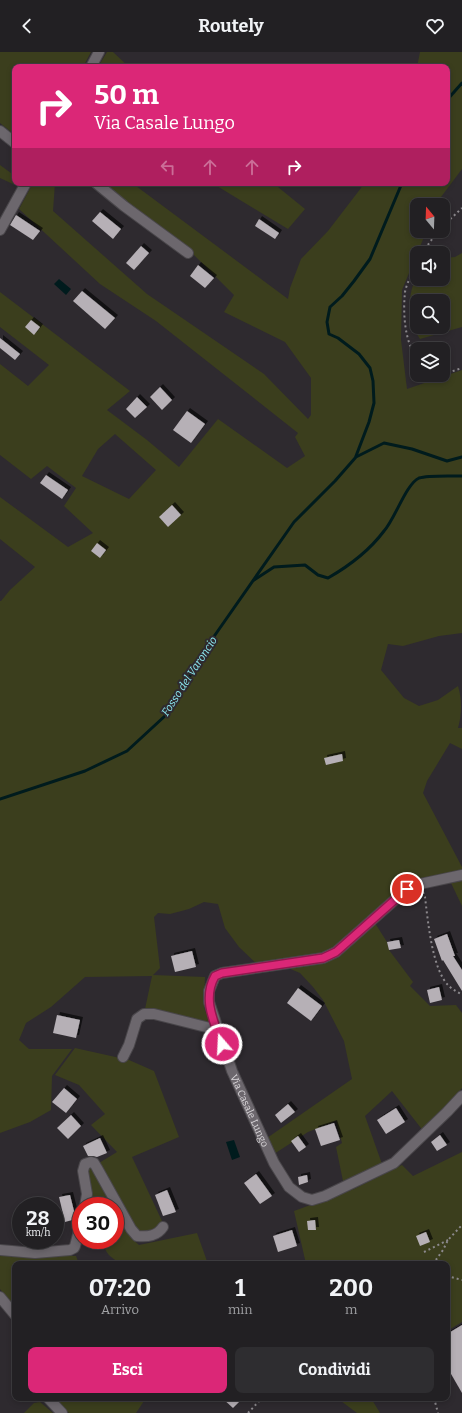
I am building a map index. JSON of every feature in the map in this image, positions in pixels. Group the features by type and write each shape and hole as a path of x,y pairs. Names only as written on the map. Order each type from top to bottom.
{"street":[{"path":"93,64 100,52"},
{"path":"0,131 12,141"},
{"path":"0,230 24,186"},
{"path":"100,186 124,206 188,253"},
{"name":"Via Casale Lungo","path":"462,875 420,884 407,889 336,952 323,958 230,972 215,976 209,991 209,1002 232,1072 274,1163 289,1187 302,1197 312,1200 339,1190 394,1163 462,1096"},
{"path":"123,1057 129,1045 137,1019 144,1014 154,1014 218,1030"},
{"path":"86,1197 83,1172 85,1164 91,1162 94,1163 113,1197"},
{"path":"124,1217 131,1230 137,1236 145,1237 153,1235 160,1232 163,1227"},
{"path":"0,1250 35,1253 72,1249"},
{"path":"0,1297 12,1311"},
{"path":"51,1401 62,1413"}],"path":[{"path":"450,219 462,208"},
{"path":"410,278 406,291 405,307 406,332 410,342"},
{"path":"450,372 462,368"},
{"path":"420,884 425,897 434,955 441,974 449,986 462,995"},
{"path":"424,1252 448,1240 462,1225"},
{"path":"435,1261 444,1250 448,1240"},
{"path":"450,1277 462,1280"},
{"path":"248,1413 259,1401"},
{"path":"435,1401 438,1413"}],"green space":[{"path":"0,52 91,52 85,64 12,64 12,133 0,123"},
{"path":"107,52 113,52 126,64 100,64"},
{"path":"420,52 462,52 462,169 450,185 450,64 418,64"},
{"path":"0,165 12,174 12,184 0,178"},
{"path":"31,186 55,186 53,211 147,294 264,374 308,419 311,415 311,378 285,342 224,312 234,295 193,254 106,186 136,186 288,299 290,288 301,259 328,231 362,186 449,186 440,198 410,198 410,238 424,238 420,246 410,246 410,271 402,290 401,340 407,389 427,382 450,382 450,374 462,370 462,633 439,636 403,646 388,644 381,670 404,698 419,706 438,700 458,686 461,707 458,728 462,728 462,749 450,743 427,781 423,793 462,867 462,872 423,878 408,884 373,920 387,942 389,950 413,982 410,986 430,1006 456,1005 462,1013 462,1088 424,1132 392,1091 365,1116 382,1164 343,1181 336,1147 342,1143 336,1121 308,1132 274,1154 267,1138 352,1079 344,1041 323,1000 300,973 281,965 260,967 239,947 225,928 218,904 204,902 189,909 170,914 158,913 154,917 160,968 153,975 205,977 204,1007 210,1023 145,1009 152,976 85,977 51,1007 26,1023 19,1040 29,1049 72,1049 52,1076 51,1110 30,1122 0,1133 0,601 35,567 0,539 0,497 68,547 93,533 64,506 76,488 47,466 31,479 0,455 0,364 28,386 49,365 0,327 0,292 130,391 107,410 147,440 179,467 218,419 287,468 305,456 295,437 298,433 156,321 100,284 19,209","holes":["115,434 156,470 129,499 82,476 98,449"]},
{"path":"217,186 277,186 305,209 288,229"},
{"path":"462,253 462,327 450,330 450,294 411,294 412,286 450,286 450,257 455,257"},
{"path":"417,334 438,334 420,339"},
{"path":"462,881 462,906 451,883"},
{"path":"75,1048 129,1060 154,1071 179,1137 132,1157 162,1221 157,1229 144,1232 138,1231 124,1207 124,1197 118,1197 99,1163 117,1152 91,1125 105,1114 79,1085 55,1075"},
{"path":"462,1152 462,1322 450,1329 450,1261 305,1261 294,1211 354,1189 402,1165 413,1176"},
{"path":"90,1166 93,1168 109,1197 90,1197 87,1167"},
{"path":"124,1225 131,1238 139,1245 197,1233 207,1261 117,1261 106,1249 124,1249"},
{"path":"0,1254 76,1256 78,1261 12,1261 12,1305 0,1289"},
{"path":"56,1401 144,1401 136,1413 69,1413"},
{"path":"341,1401 373,1401 380,1413 357,1413"},
{"path":"40,1402 53,1413 24,1413 34,1403"}],"water":[{"path":"59,279 71,289 66,295 54,284"},
{"path":"234,1140 240,1157 232,1160 226,1142"}],"building":[{"path":"100,212 121,229 113,239 92,221"},
{"path":"16,215 40,231 33,240 10,225"},
{"path":"259,219 279,233 275,239 255,226"},
{"path":"141,246 149,253 134,270 126,263"},
{"path":"198,265 214,278 205,288 190,276"},
{"path":"82,291 115,318 105,329 73,301"},
{"path":"31,320 40,327 34,335 25,327"},
{"path":"0,338 20,354 15,360 0,348"},
{"path":"160,387 172,400 162,410 150,397"},
{"path":"137,397 147,407 135,418 126,409"},
{"path":"187,411 205,424 191,443 173,430"},
{"path":"46,475 68,490 62,499 40,483"},
{"path":"172,505 181,515 168,527 159,517"},
{"path":"97,543 106,550 100,558 91,551"},
{"path":"342,754 343,761 326,765 324,758"},
{"path":"447,934 455,956 453,956 462,970 462,991 443,960 442,961 434,939"},
{"path":"399,940 401,948 389,950 387,942"},
{"path":"192,951 196,967 175,972 171,956"},
{"path":"439,987 442,1000 430,1003 427,990"},
{"path":"298,988 322,1006 311,1021 287,1003"},
{"path":"57,1015 80,1020 76,1038 53,1033"},
{"path":"64,1088 77,1099 66,1113 52,1102"},
{"path":"288,1104 295,1112 281,1123 275,1115"},
{"path":"396,1108 405,1122 386,1134 377,1120"},
{"path":"71,1115 81,1126 68,1139 57,1128"},
{"path":"334,1123 340,1140 321,1146 315,1129"},
{"path":"440,1135 447,1145 437,1151 431,1142"},
{"path":"298,1136 306,1147 299,1152 291,1141"},
{"path":"100,1138 107,1153 97,1157 88,1156 83,1146"},
{"path":"256,1174 272,1196 260,1204 244,1183"},
{"path":"307,1175 308,1182 299,1185 298,1177"},
{"path":"167,1190 176,1212 163,1216 155,1195"},
{"path":"70,1195 72,1203 72,1220 65,1222 64,1197 59,1197"},
{"path":"315,1220 316,1230 308,1230 307,1221"},
{"path":"292,1230 297,1246 278,1252 273,1236"},
{"path":"426,1232 430,1242 420,1246 416,1236"},
{"path":"462,1325 462,1393 450,1372 450,1332"},
{"path":"225,1401 240,1401 233,1408"}],"waterway":[{"name":"Fosso del Varoncio","path":"450,97 462,83"},
{"name":"Fosso del Varoncio","path":"356,456 369,422 374,403 373,381 370,368 359,354 338,338 329,334 327,322 330,307 342,296 370,259 401,186"},
{"name":"Fosso del Varoncio","path":"0,799 85,771 127,751 166,715 215,635 294,522 335,481 356,457 384,443 412,449 447,461 462,457"},
{"name":"Fosso del Varoncio","path":"254,580 274,567 305,565 318,575 328,578 358,558 372,545 388,526 405,494 419,478 428,476 462,476"}],"route":[{"path":"222,1044 209,1002 209,991 215,976 222,973 323,958 336,952 407,889"}]}
